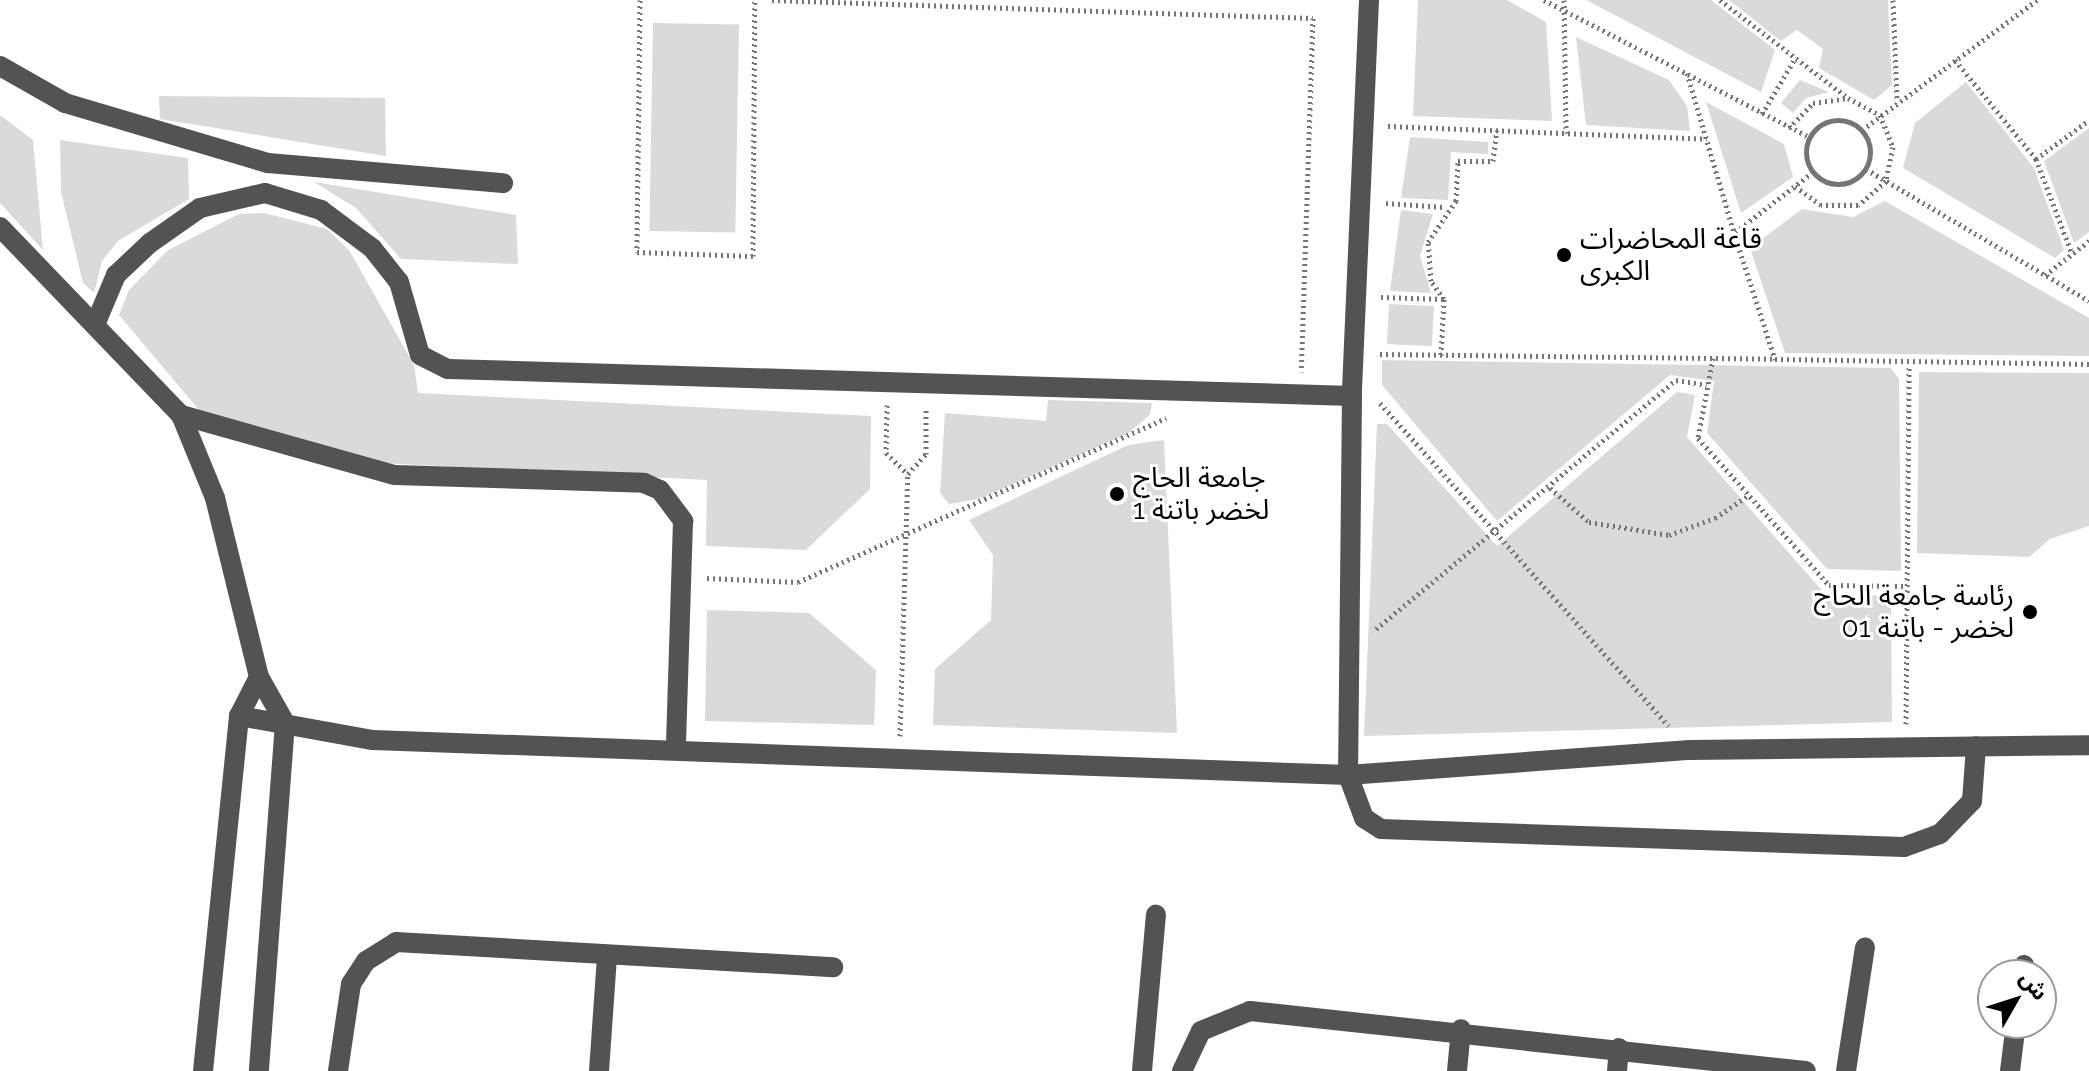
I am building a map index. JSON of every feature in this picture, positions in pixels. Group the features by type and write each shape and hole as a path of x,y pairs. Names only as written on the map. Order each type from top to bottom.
{"street":[{"path":"1369,0 1352,396 1348,775 1354,804 1381,829 1904,847 1940,834 1972,801 1976,746"},
{"path":"0,66 65,103 268,163 503,183"},
{"path":"265,193 268,163"},
{"path":"97,320 116,275 150,243 200,208 265,193 321,210 372,248 399,282 420,355 448,369 1352,396"},
{"path":"0,227 97,320 181,415 215,498 259,677 285,723 259,1071"},
{"path":"181,415 395,475 644,483 660,490 683,521 676,748"},
{"path":"203,1071 239,716 259,677"},
{"path":"239,716 373,740 676,748 1348,775 1690,750 2089,745"},
{"path":"1142,1071 1156,915"},
{"path":"338,1071 351,984 366,961 396,942 833,967"},
{"path":"1846,1071 1865,947"},
{"path":"599,1071 607,956"},
{"path":"1182,1071 1201,1031 1250,1011 1461,1029 1806,1071"},
{"path":"1457,1071 1461,1029"},
{"path":"2010,1071 2014,1039"},
{"path":"1617,1071 1619,1048"}],"path":[{"path":"640,0 637,252 753,256 755,0"},
{"path":"772,0 1313,18 1300,394"},
{"path":"1544,0 1809,137"},
{"path":"1564,0 1566,133"},
{"path":"1720,0 1848,98 1880,115 1893,147 1886,181 1858,205 1840,208 1821,205 1795,186"},
{"path":"1893,0 1897,102"},
{"path":"1862,130 2037,0"},
{"path":"1762,114 1796,57"},
{"path":"1955,60 2036,159 2072,254"},
{"path":"1687,73 1775,359"},
{"path":"1789,128 1813,103 1848,98"},
{"path":"1809,137 1833,119 1862,130 1871,149 1866,169 1838,184 1813,172"},
{"path":"2036,159 2089,120"},
{"path":"1363,125 1707,139"},
{"path":"1360,201 1445,207 1456,201 1458,161 1493,161 1497,130"},
{"path":"1809,137 1813,172"},
{"path":"1866,169 2089,301"},
{"path":"1734,233 1813,172"},
{"path":"1441,355 1444,299 1427,259 1445,207"},
{"path":"2045,275 2089,241"},
{"path":"1356,297 1444,299"},
{"path":"1354,354 1775,359 1909,365 2089,364"},
{"path":"1713,358 1698,438 1829,585 1905,586"},
{"path":"1907,746 1905,586 1909,365"},
{"path":"1350,628 1385,629 1676,380 1707,385"},
{"path":"887,382 886,453 908,474"},
{"path":"900,733 908,474 926,454 927,383"},
{"path":"681,577 798,582 1128,440 1212,392"},
{"path":"1352,396 1377,400 1690,750"},
{"path":"1550,488 1589,522 1669,535 1715,518 1749,495"}],"shaded area":[{"path":"1418,0 1507,0 1546,22 1552,121 1413,116"},
{"path":"1586,0 1711,0 1775,50 1761,92"},
{"path":"1729,0 1888,0 1892,85 1874,100 1819,68 1823,49 1797,30 1781,41"},
{"path":"653,23 739,25 735,232 649,231"},
{"path":"1576,37 1669,80 1687,106 1690,131 1586,125"},
{"path":"1800,80 1829,92 1806,98 1793,113 1781,103"},
{"path":"1966,82 2034,168 2064,250 2055,258 1903,168 1915,123"},
{"path":"159,96 385,98 386,156 160,119"},
{"path":"1706,102 1784,144 1793,177 1741,213"},
{"path":"0,115 33,140 43,250 0,203"},
{"path":"2089,128 2089,232 2074,243 2044,161"},
{"path":"1410,137 1488,142 1488,154 1451,152 1448,200 1401,198"},
{"path":"60,140 188,158 189,199 118,241 102,261 94,293 83,283 61,192"},
{"path":"314,182 516,215 518,264 401,259 356,208"},
{"path":"1885,201 2089,318 2089,356 1785,353 1750,248 1802,209 1853,217"},
{"path":"1401,210 1433,214 1420,256 1431,293 1390,291"},
{"path":"264,213 327,229 349,250 414,365 418,393 871,416 870,489 806,550 706,546 707,480 380,463 199,410 119,315 129,290 168,250 239,214"},
{"path":"1389,304 1434,306 1432,346 1387,344"},
{"path":"1382,360 1891,368 1899,379 1901,571 1827,569 1707,433 1714,381 1670,375 1497,521 1382,385"},
{"path":"1919,372 2089,373 2089,526 2050,539 2029,557 1917,553"},
{"path":"1677,392 1695,395 1687,437 1825,594 1891,596 1892,722 1364,736 1377,424 1387,424 1497,546"},
{"path":"1048,400 1152,403 1150,415 1127,434 979,499 949,504 940,493 945,413 1046,421"},
{"path":"1164,440 1177,733 933,725 935,669 991,620 993,555 969,520 1128,445"},
{"path":"707,610 809,613 876,670 874,725 705,721"}],"place":[{"name":"قاعة المحاضرات الكبرى","path":"1564,255"},
{"name":"جامعة الحاج لخضر باتنة 1","path":"1117,494"},
{"name":"رئاسة جامعة الحاج لخضر - باتنة 01","path":"2030,612"}]}
